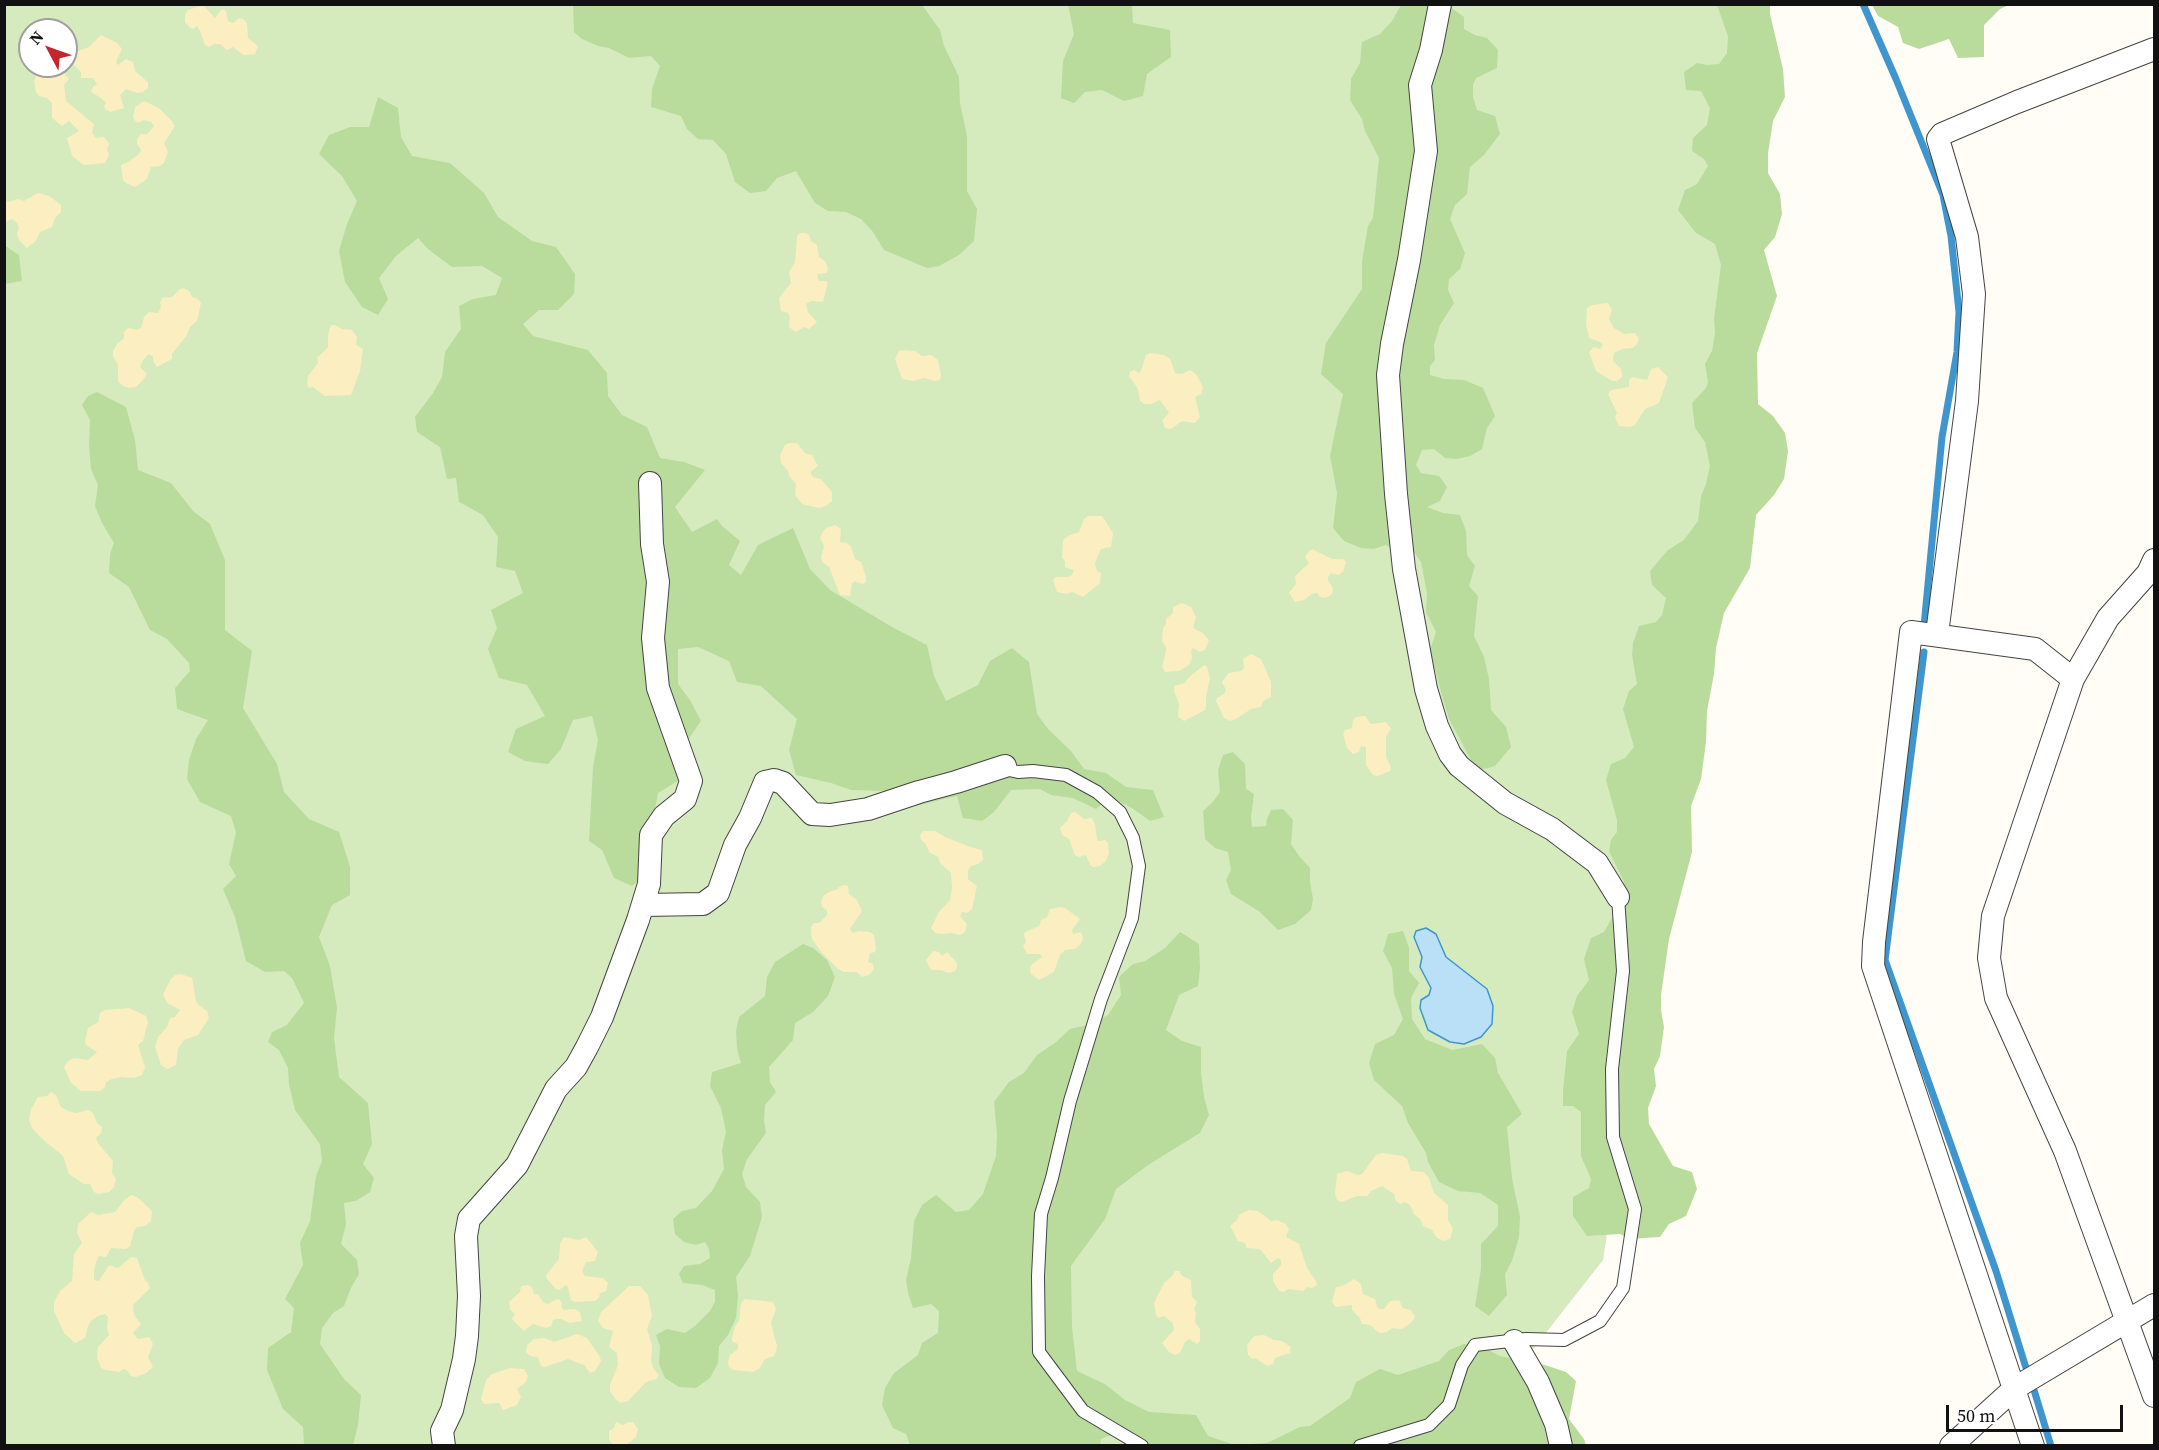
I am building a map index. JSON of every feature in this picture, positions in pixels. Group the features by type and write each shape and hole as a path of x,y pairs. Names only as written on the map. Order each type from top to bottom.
{"street":[{"path":"1440,4 1431,50 1420,85 1426,151 1388,375 1396,494 1404,569 1426,689 1437,726 1450,754 1459,766 1505,803 1552,829 1597,863 1618,897"},
{"path":"1937,634 1967,401 1974,294 1967,237 1938,139 1942,134 2017,102 2154,49"},
{"path":"444,1446 442,1431 452,1410 467,1336 469,1296 466,1236 469,1219 516,1165 556,1089 576,1067 587,1047 602,1017 643,905 649,884 651,835 664,816 685,799 691,781 658,688 653,638 658,582 652,544 650,483"},
{"path":"2152,568 2108,618 2073,679 1993,916 1989,958 1996,998 2065,1151 2154,1396"},
{"path":"2033,1446 1873,966 1874,942 1911,632 2035,649 2073,679"},
{"path":"643,905 703,904 718,893 735,846 765,782 774,780 783,783 812,814 830,815 868,809 1005,766"},
{"path":"1951,1446 2015,1388 2154,1305"},
{"path":"1514,1341 1538,1382 1556,1424 1561,1446"}],"lane":[{"path":"1005,766 1009,770 1018,772 1066,775 1097,792 1120,812 1133,838 1139,866 1132,918 1101,999 1070,1101 1041,1214 1038,1352 1083,1412 1139,1445"},
{"path":"1360,1446 1429,1425 1449,1404 1462,1365 1475,1345 1514,1341 1564,1340 1600,1321 1623,1288 1635,1209 1613,1137 1612,1069 1623,971 1618,897"}],"green space":[{"path":"5,5 1753,5 1763,91 1687,683 1633,1064 1603,1260 1523,1362 1541,1445 5,1445"},
{"path":"573,5 922,5 940,30 944,46 959,77 960,103 967,136 967,191 977,209 974,241 959,255 939,266 927,268 884,250 873,232 861,219 846,212 828,211 815,203 796,171 777,178 766,191 750,193 735,182 726,154 713,140 698,139 687,129 681,116 651,107 652,89 660,66 651,56 629,58 582,39 574,32"},
{"path":"1068,5 1132,5 1133,23 1170,30 1171,57 1147,74 1143,96 1124,101 1102,90 1085,92 1074,103 1061,98 1063,61 1074,34"},
{"path":"1401,5 1452,5 1453,9 1464,17 1464,29 1487,38 1498,50 1497,68 1476,78 1473,85 1473,97 1477,110 1495,116 1500,134 1484,155 1470,167 1467,194 1455,205 1450,219 1465,253 1460,269 1449,279 1448,290 1454,303 1440,325 1434,345 1435,360 1430,366 1430,375 1444,379 1464,380 1483,388 1495,416 1487,428 1482,449 1470,456 1457,459 1445,458 1434,449 1422,450 1416,465 1421,473 1439,476 1447,487 1440,501 1427,507 1443,513 1460,515 1466,531 1467,555 1475,566 1469,586 1478,596 1474,636 1484,657 1489,679 1491,710 1506,727 1511,747 1495,766 1477,771 1449,719 1443,699 1430,650 1436,632 1426,612 1427,593 1421,562 1411,548 1396,551 1386,545 1373,549 1361,548 1344,541 1333,528 1337,493 1330,456 1343,394 1321,374 1326,343 1362,289 1362,261 1368,226 1373,218 1379,158 1365,131 1362,119 1350,100 1351,79 1360,63 1362,42 1380,34 1392,21"},
{"path":"1717,5 1770,5 1783,69 1785,97 1773,121 1768,153 1768,173 1780,194 1782,214 1775,237 1764,250 1777,296 1757,353 1758,404 1773,416 1785,433 1788,451 1784,479 1774,495 1756,515 1750,568 1724,613 1716,648 1707,711 1701,779 1691,806 1692,852 1669,939 1661,995 1664,1027 1660,1056 1654,1069 1656,1086 1648,1108 1649,1124 1673,1166 1692,1172 1697,1189 1686,1216 1669,1224 1660,1237 1629,1239 1620,1234 1587,1236 1573,1216 1573,1197 1589,1188 1591,1179 1581,1156 1581,1112 1573,1106 1563,1106 1563,1091 1567,1051 1579,1034 1572,1012 1577,996 1589,980 1584,959 1591,938 1604,932 1618,908 1618,896 1624,882 1609,851 1611,840 1617,832 1617,820 1606,780 1611,764 1625,758 1634,747 1623,709 1629,691 1637,684 1632,655 1633,643 1639,626 1656,622 1662,615 1666,598 1652,585 1650,571 1668,550 1684,540 1698,521 1701,496 1710,466 1705,442 1695,428 1692,403 1706,388 1708,382 1705,364 1712,351 1715,333 1714,319 1721,265 1715,244 1696,233 1678,210 1685,190 1697,184 1708,166 1704,159 1692,151 1693,138 1707,125 1710,108 1701,91 1686,90 1684,72 1697,63 1719,64 1727,53 1728,36"},
{"path":"1872,5 2009,5 2000,9 1984,25 1984,57 1958,58 1949,39 1919,49 1903,43 1898,27 1878,16"},
{"path":"378,97 398,108 401,137 412,156 450,163 484,193 498,217 532,241 556,247 575,274 574,294 558,310 539,310 523,324 533,336 588,350 607,373 608,396 622,415 647,427 660,458 684,462 705,470 675,507 692,532 717,519 740,541 729,565 741,575 758,545 793,528 810,569 830,590 927,645 934,676 946,701 978,685 990,661 1012,648 1029,662 1037,714 1048,729 1071,751 1084,769 1106,773 1126,787 1153,790 1164,817 1150,821 1132,808 1110,797 1096,809 1073,798 1051,795 1040,789 1011,790 994,812 982,821 963,818 957,796 915,806 888,791 851,790 796,775 789,750 797,719 761,686 737,682 729,661 698,647 678,649 678,684 701,721 681,750 681,779 658,793 655,809 659,843 649,872 632,886 614,878 602,850 589,841 593,767 598,740 592,716 573,720 561,749 548,764 525,761 508,752 516,729 545,716 527,685 499,678 488,649 497,628 491,610 523,593 515,571 496,567 498,537 483,515 459,502 456,478 447,479 440,447 417,432 415,417 442,377 445,352 461,329 459,306 473,299 496,295 502,278 482,266 452,267 428,249 418,238 396,256 379,278 388,299 378,315 362,307 345,282 339,251 357,201 342,176 319,154 329,135 350,127 369,127"},
{"path":"4,245 19,255 22,281 5,284"},
{"path":"97,392 126,407 135,440 138,470 171,483 193,511 210,524 225,560 225,630 252,651 243,708 277,764 284,792 309,819 339,832 350,867 350,895 332,905 319,937 330,966 337,1008 334,1038 339,1077 368,1103 372,1144 363,1164 374,1178 370,1192 356,1201 344,1203 346,1224 341,1244 357,1260 359,1274 344,1306 333,1313 322,1328 320,1344 344,1379 361,1395 353,1445 304,1445 303,1427 283,1409 267,1370 268,1348 291,1332 294,1308 285,1299 303,1265 300,1243 310,1221 316,1176 322,1161 320,1144 295,1110 288,1068 279,1050 268,1042 272,1032 287,1025 304,1003 292,978 284,971 265,972 246,961 235,917 223,889 236,876 229,864 236,832 231,816 200,802 187,779 189,760 196,739 208,720 177,709 175,688 190,671 189,663 167,639 150,630 129,587 109,573 110,554 114,543 95,506 98,485 91,469 90,420 82,405 88,396"},
{"path":"1233,752 1245,764 1246,789 1254,794 1252,827 1266,826 1271,810 1283,809 1293,820 1291,844 1310,868 1313,899 1311,910 1295,924 1278,930 1260,912 1231,894 1226,880 1231,870 1228,852 1215,848 1205,839 1203,811 1220,792 1218,770 1223,755"},
{"path":"1403,931 1409,948 1409,971 1419,983 1411,998 1412,1019 1425,1039 1452,1050 1482,1044 1495,1058 1498,1073 1522,1114 1507,1127 1512,1178 1520,1217 1519,1237 1512,1261 1505,1274 1507,1295 1489,1316 1475,1306 1481,1269 1481,1244 1498,1226 1498,1205 1480,1193 1458,1191 1439,1182 1428,1162 1426,1153 1408,1123 1402,1106 1374,1080 1369,1063 1375,1044 1394,1035 1403,1019 1394,994 1392,968 1383,951 1388,934"},
{"path":"1180,932 1199,944 1198,986 1179,995 1166,1030 1182,1041 1201,1047 1201,1073 1209,1115 1200,1133 1148,1165 1116,1189 1105,1219 1071,1266 1072,1327 1077,1371 1105,1384 1125,1400 1149,1412 1196,1415 1208,1436 1235,1445 1267,1443 1300,1427 1310,1426 1350,1398 1356,1382 1380,1369 1398,1375 1439,1361 1449,1350 1464,1344 1481,1346 1500,1356 1545,1365 1566,1372 1576,1381 1569,1419 1586,1445 1139,1446 1118,1432 1101,1439 1100,1445 910,1445 906,1434 893,1428 882,1405 885,1388 894,1373 918,1355 922,1343 938,1333 939,1311 931,1304 913,1308 906,1280 911,1258 914,1221 922,1205 936,1195 956,1212 969,1210 983,1194 996,1156 997,1134 994,1102 1009,1082 1024,1073 1037,1055 1070,1029 1088,1025 1108,1015 1121,995 1119,977 1133,964 1145,961 1165,948"},
{"path":"803,944 813,948 827,960 835,977 828,996 813,1012 795,1023 793,1040 769,1067 770,1082 776,1092 765,1105 766,1133 747,1159 742,1174 746,1187 760,1202 762,1217 750,1256 736,1277 738,1295 736,1318 728,1335 719,1346 718,1363 710,1378 696,1388 679,1387 665,1378 659,1364 660,1346 656,1335 667,1329 685,1333 710,1311 715,1302 715,1290 702,1285 683,1283 679,1274 684,1266 700,1264 710,1258 709,1249 705,1242 696,1245 684,1242 675,1234 673,1219 682,1211 696,1208 712,1191 724,1169 722,1150 726,1132 721,1108 710,1086 712,1072 741,1063 736,1031 739,1017 765,996 767,977 775,962"}],"sand":[{"path":"203,5 215,18 222,9 226,11 228,21 233,23 239,18 243,19 247,23 248,38 258,46 255,54 243,55 233,47 227,50 220,44 209,47 205,45 197,26 193,29 185,22 188,10"},
{"path":"101,35 117,43 122,49 116,62 118,65 126,59 133,62 135,71 148,82 148,88 137,93 126,89 120,95 124,108 110,112 105,109 106,103 91,92 97,84 93,78 81,78 81,72 78,69 78,51 89,47"},
{"path":"35,78 69,79 64,85 66,101 94,124 92,133 96,138 104,137 109,143 107,150 109,155 105,163 84,165 72,156 67,138 79,131 69,121 62,126 52,118 52,103 47,98 39,96 34,82"},
{"path":"144,101 159,108 175,126 164,143 168,152 164,163 151,167 147,179 135,187 123,180 121,165 139,154 141,150 137,139 141,134 147,134 154,126 151,122 144,120 137,123 133,118 135,107"},
{"path":"38,193 49,196 61,205 61,212 55,218 52,227 40,232 35,242 27,248 19,240 17,223 12,219 5,222 5,200 8,202 18,199 24,201"},
{"path":"800,233 809,235 811,241 817,245 819,257 826,262 828,270 826,273 818,274 817,277 819,281 827,281 823,302 811,301 806,304 808,312 817,322 809,329 804,327 796,332 789,327 788,313 781,311 779,298 791,283 789,272 795,262 797,236"},
{"path":"184,288 201,303 197,321 190,327 187,335 172,354 172,359 157,367 153,357 149,354 140,367 147,374 143,380 136,387 123,386 118,381 118,364 113,357 113,351 124,338 124,332 128,328 137,330 141,328 144,317 149,312 158,313 162,298 172,297"},
{"path":"1608,303 1612,310 1609,319 1614,328 1624,334 1635,333 1639,339 1633,348 1622,349 1614,353 1613,361 1622,373 1622,377 1617,381 1612,381 1596,371 1589,352 1594,347 1600,349 1603,345 1589,338 1586,324 1587,308"},
{"path":"331,325 352,330 357,337 356,345 363,349 360,371 351,395 325,396 313,387 309,388 307,384 308,376 318,363 317,358 328,347"},
{"path":"902,350 915,351 922,356 931,355 938,360 940,380 902,379 895,359"},
{"path":"1150,353 1164,355 1170,359 1175,373 1182,374 1190,370 1196,374 1203,387 1201,394 1195,397 1200,417 1195,423 1182,421 1171,429 1165,428 1162,420 1169,413 1160,400 1151,404 1144,404 1140,401 1138,389 1129,376 1134,370 1139,373 1141,371 1146,355"},
{"path":"1658,367 1668,377 1659,403 1645,409 1635,425 1619,426 1615,417 1617,413 1608,394 1611,390 1629,387 1629,380 1632,377 1647,380 1651,369"},
{"path":"797,443 805,453 812,455 818,466 811,471 811,474 821,479 832,492 832,501 826,506 819,508 802,504 795,495 796,484 781,463 780,455 785,445"},
{"path":"1088,516 1102,516 1113,533 1111,547 1101,549 1095,563 1097,571 1101,573 1100,583 1083,597 1072,592 1066,594 1057,592 1053,580 1055,577 1068,577 1074,570 1065,567 1065,561 1062,558 1063,540 1079,532 1084,519"},
{"path":"835,525 841,529 840,542 847,543 851,547 855,559 861,562 866,577 866,582 863,584 855,581 852,583 850,596 840,595 829,567 822,562 824,546 820,538 826,528"},
{"path":"1312,549 1332,559 1343,559 1346,562 1343,572 1338,575 1331,573 1328,577 1333,588 1332,594 1326,598 1320,597 1317,593 1295,602 1289,593 1296,584 1295,576 1309,563 1305,557"},
{"path":"1182,603 1191,607 1196,617 1193,628 1203,633 1209,640 1205,650 1200,652 1193,648 1189,665 1179,671 1165,672 1162,667 1166,651 1162,641 1163,628 1166,619 1173,613 1173,607"},
{"path":"1251,654 1261,659 1271,682 1271,697 1263,701 1261,707 1251,709 1230,721 1224,718 1216,701 1226,690 1222,682 1228,673 1241,671 1244,668 1243,659"},
{"path":"1204,665 1207,667 1210,678 1205,710 1184,721 1178,717 1179,704 1174,686 1185,683"},
{"path":"1365,716 1371,724 1386,722 1391,729 1386,736 1386,757 1391,767 1390,771 1377,776 1373,775 1366,765 1366,747 1361,746 1359,752 1353,754 1347,748 1343,734 1345,730 1352,728 1356,717"},
{"path":"1075,812 1084,819 1092,818 1098,841 1105,840 1108,843 1109,853 1106,861 1100,866 1090,865 1086,855 1079,857 1075,855 1069,839 1062,835 1060,828 1071,813"},
{"path":"923,831 935,831 945,837 982,850 983,860 968,870 968,879 977,886 972,909 967,913 962,912 960,916 967,924 965,932 961,935 935,933 931,928 939,912 950,900 951,873 940,863 938,857 929,852 921,840 920,835"},
{"path":"844,885 848,886 849,894 857,900 862,911 850,929 852,933 870,932 874,935 876,948 875,952 870,953 868,962 873,964 874,969 869,975 862,977 857,972 844,972 838,969 812,939 811,927 827,915 827,910 822,907 823,896"},
{"path":"1060,907 1080,919 1072,930 1073,934 1081,932 1083,938 1081,944 1075,949 1065,950 1060,955 1054,972 1039,980 1031,974 1030,969 1032,964 1042,957 1040,954 1027,954 1023,946 1026,942 1024,935 1025,932 1039,926 1041,920 1047,917 1050,909"},
{"path":"933,951 939,952 942,956 947,952 957,963 955,971 948,973 932,970 926,960"},
{"path":"181,974 192,978 196,1001 207,1011 209,1018 198,1035 184,1040 178,1049 176,1065 167,1069 161,1065 155,1047 158,1037 167,1027 170,1018 175,1017 180,1010 167,1003 163,994 171,979"},
{"path":"129,1008 146,1016 148,1022 143,1041 138,1045 145,1067 142,1075 134,1078 112,1079 106,1082 105,1087 100,1091 81,1091 71,1083 64,1067 74,1058 88,1060 97,1052 86,1045 85,1041 88,1028 98,1022 100,1013 105,1010"},
{"path":"51,1092 56,1095 61,1107 76,1113 88,1110 93,1113 97,1123 102,1127 101,1133 96,1138 113,1161 112,1173 116,1179 114,1187 109,1192 98,1194 94,1192 90,1184 84,1184 69,1174 63,1156 32,1128 29,1120 31,1109 38,1097 47,1096"},
{"path":"1382,1153 1403,1156 1407,1159 1411,1171 1424,1172 1429,1178 1434,1193 1448,1205 1448,1220 1453,1229 1450,1239 1444,1241 1437,1238 1432,1230 1423,1226 1410,1205 1405,1202 1400,1204 1396,1201 1394,1194 1382,1186 1371,1191 1367,1196 1357,1196 1342,1202 1337,1200 1335,1193 1337,1174 1347,1171 1362,1174 1376,1155"},
{"path":"131,1195 137,1197 152,1212 151,1221 145,1226 137,1227 130,1246 126,1249 111,1248 106,1257 99,1256 94,1280 99,1281 109,1265 118,1268 131,1257 137,1258 148,1283 150,1288 133,1305 134,1315 141,1324 133,1333 138,1339 149,1337 153,1344 148,1357 153,1367 136,1377 131,1376 124,1369 119,1372 101,1368 97,1358 98,1347 109,1335 108,1317 105,1314 91,1321 85,1338 75,1343 64,1333 54,1311 54,1302 60,1291 72,1281 74,1254 82,1243 77,1233 78,1224 91,1212 98,1215 115,1212"},
{"path":"1248,1210 1258,1211 1271,1221 1277,1220 1286,1224 1289,1229 1286,1237 1299,1244 1307,1268 1317,1285 1312,1288 1307,1287 1303,1291 1288,1289 1284,1292 1279,1291 1273,1281 1273,1274 1281,1265 1281,1260 1278,1258 1271,1263 1260,1249 1247,1248 1245,1243 1238,1241 1230,1226 1239,1215"},
{"path":"564,1237 579,1240 586,1237 598,1252 595,1261 586,1262 582,1271 585,1276 603,1278 608,1283 606,1291 600,1293 599,1298 595,1301 575,1302 571,1300 566,1285 559,1290 547,1279 546,1275 559,1259 560,1244"},
{"path":"1175,1271 1179,1271 1182,1276 1191,1280 1192,1297 1197,1302 1194,1309 1195,1322 1200,1329 1200,1341 1197,1344 1189,1339 1180,1353 1175,1355 1169,1352 1162,1343 1174,1330 1173,1323 1164,1316 1159,1318 1156,1315 1154,1303 1164,1283"},
{"path":"1354,1279 1361,1284 1363,1294 1375,1299 1380,1309 1384,1309 1390,1301 1399,1300 1403,1308 1411,1310 1415,1317 1412,1322 1402,1329 1392,1328 1387,1332 1379,1333 1370,1325 1362,1324 1360,1318 1352,1310 1352,1305 1336,1307 1332,1302 1336,1287"},
{"path":"528,1285 543,1302 548,1304 557,1299 562,1303 561,1307 564,1310 575,1309 580,1313 582,1321 570,1323 556,1319 553,1320 551,1326 546,1328 533,1324 524,1331 512,1319 515,1314 510,1310 509,1302 520,1292 521,1286"},
{"path":"629,1286 640,1286 648,1295 652,1316 647,1329 652,1345 651,1360 653,1368 659,1375 656,1379 646,1382 628,1401 620,1403 610,1391 618,1365 617,1353 609,1347 613,1331 603,1328 598,1321 601,1312"},
{"path":"745,1299 773,1302 776,1309 771,1323 777,1346 776,1352 774,1356 765,1359 760,1368 753,1372 733,1370 729,1367 728,1362 730,1355 738,1349 738,1344 732,1341 732,1338 739,1321 741,1303"},
{"path":"577,1334 587,1338 600,1357 601,1361 595,1371 590,1373 584,1365 568,1359 545,1367 541,1366 538,1357 530,1356 526,1352 527,1345 534,1339 545,1338 554,1342"},
{"path":"1264,1335 1282,1341 1291,1347 1290,1353 1275,1358 1273,1364 1267,1366 1255,1358 1252,1359 1248,1355 1247,1345 1254,1336"},
{"path":"510,1368 524,1369 528,1376 526,1382 517,1389 521,1397 517,1405 503,1410 499,1403 484,1404 481,1399 486,1380 492,1374"},
{"path":"616,1422 623,1425 633,1422 638,1429 636,1437 626,1445 605,1445 612,1444 609,1431 614,1428"}],"water":[{"path":"1426,928 1436,934 1446,957 1487,989 1493,1006 1492,1024 1481,1037 1464,1044 1450,1042 1428,1030 1420,1008 1421,1000 1429,995 1431,988 1420,967 1422,957 1414,937 1416,931"}],"waterway":[{"path":"1863,4 1943,195 1951,236 1959,312 1957,352 1942,437 1924,626"},
{"path":"1924,652 1885,960 1996,1271 2026,1368"},
{"path":"2034,1390 2051,1446"}]}
